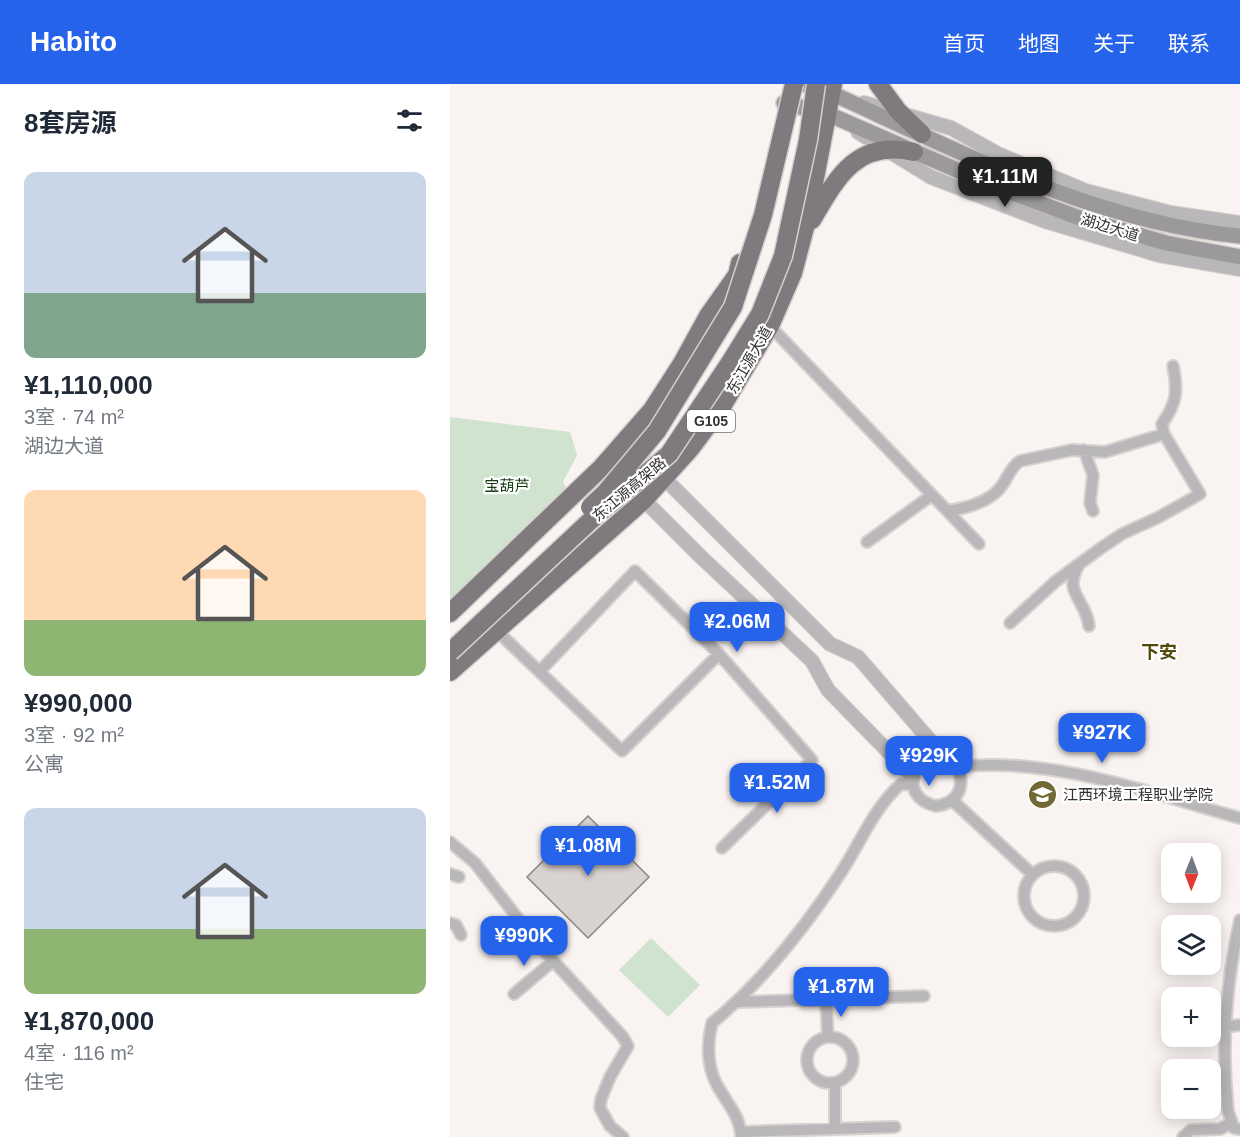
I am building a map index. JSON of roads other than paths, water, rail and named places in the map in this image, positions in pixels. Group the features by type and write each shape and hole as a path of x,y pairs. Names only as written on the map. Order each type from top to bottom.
{"highway":[{"path":"451,604 562,506 602,467 652,410 681,365 708,316 737,275 784,103 787,84"},
{"name":"东江源高架路","path":"450,637 605,494 657,431 697,369 733,308 763,215 794,84"},
{"path":"878,84 901,114 922,135"},
{"name":"东江源高架路","path":"450,652 590,522 669,454 760,314 783,256 808,140 827,87"},
{"name":"东江源大道","path":"450,672 644,500 691,448 723,405 770,326 793,273 804,235 828,114 827,87"},
{"path":"804,235 846,168 869,154 886,150 914,152"},
{"path":"450,623 540,539 562,506"},
{"path":"450,663 556,566 619,522"}],"main road":[{"name":"湖边大道","path":"804,84 827,87 922,135 1082,200 1168,226 1240,236"},
{"name":"湖边大道","path":"784,103 828,114 988,184 1077,217 1166,243 1240,257"}],"street":[{"path":"827,87 901,114 951,128 998,154 1086,191 1171,213 1240,223"},
{"path":"828,114 931,177 1045,221 1159,255 1240,269"},
{"path":"770,326 979,544"},
{"path":"1010,623 1056,581 1122,534 1200,494 1164,434 1162,424 1169,414 1177,392 1173,366"},
{"path":"948,511 969,506 996,493 1013,466 1020,461 1061,452 1084,450 1105,452 1164,434"},
{"path":"602,467 644,500 700,557 812,661 828,690 913,781 921,800 928,805 936,806 953,801 962,785 952,763 858,657 830,644 665,478 624,443"},
{"path":"1084,450 1093,475 1090,503 1093,512"},
{"path":"867,542 932,495"},
{"path":"451,604 546,516"},
{"path":"1081,562 1072,576 1072,586 1074,594 1084,606 1089,626"},
{"path":"540,671 635,572 719,654 812,760 722,848"},
{"path":"496,630 622,751 719,654"},
{"path":"913,781 919,764 932,757 952,763 991,763 1094,777 1240,818"},
{"path":"895,1127 741,1134 735,1113 710,1070 709,1050 712,1023 738,1002 810,916 840,874 887,796 902,784 913,781"},
{"path":"953,801 1033,875"},
{"path":"450,842 475,863 552,962 623,1037 628,1046 610,1077 601,1099 600,1108 610,1126 623,1137"},
{"path":"1059,866 1078,877 1083,887 1084,898 1082,908 1076,917 1066,924 1055,926 1035,919 1024,900 1027,884 1033,875 1047,867 1059,866"},
{"path":"1184,1137 1191,1130 1198,1128 1220,1129 1235,1126 1226,1094 1225,1027 1240,920"},
{"path":"450,923 456,926 461,935"},
{"path":"514,994 552,962"},
{"path":"738,1002 924,996"},
{"path":"826,1000 828,1036"},
{"path":"1225,1027 1240,1025"},
{"path":"828,1036 843,1041 853,1053 852,1069 845,1078 835,1083 824,1082 815,1077 807,1064 808,1053 813,1044 828,1036"},
{"path":"835,1083 835,1128"}],"place":[{"name":"江西环境工程职业学院","path":"1042,794"}],"district":[{"name":"下安","path":"1159,652"}],"park label":[{"name":"宝葫芦","path":"507,485"}]}
